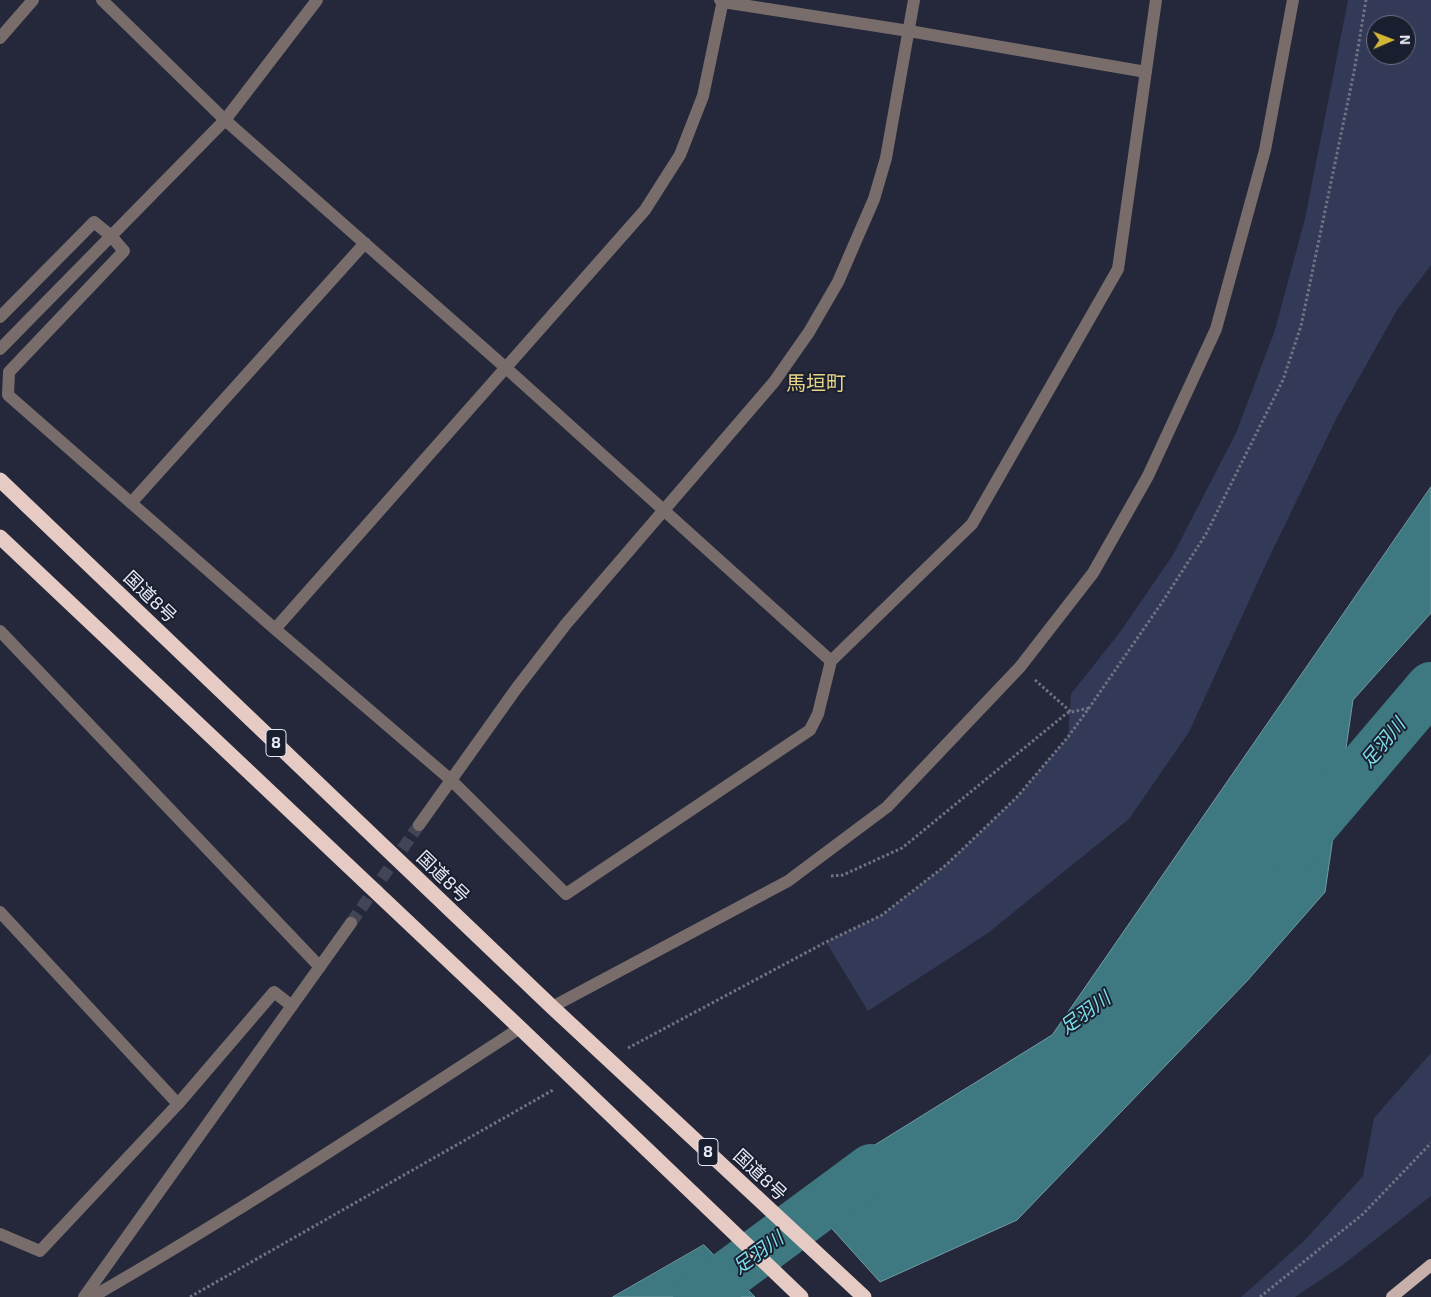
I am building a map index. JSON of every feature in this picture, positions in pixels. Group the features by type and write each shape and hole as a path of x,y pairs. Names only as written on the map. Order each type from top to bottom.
{"highway":[{"name":"国道8号","path":"0,480 552,1007 864,1297"},
{"name":"8","path":"0,537 520,1028 800,1297"}],"main road":[{"path":"1392,1297 1431,1264"}],"street":[{"path":"0,38 33,0"},
{"path":"102,0 225,120 506,368 831,661"},
{"path":"0,349 225,120 317,0"},
{"path":"419,825 516,689 566,624 774,382 809,332 838,282 874,199 886,158 914,0"},
{"path":"0,317 94,222 111,236 124,251 9,372 8,395 275,629 452,780 566,894 810,730 818,714 831,661 972,524 1118,269 1156,0"},
{"path":"552,1007 788,881 887,807 1020,667 1093,573 1148,476 1216,329 1264,150 1293,0"},
{"path":"275,629 645,210 680,155 703,96 722,1 1146,72"},
{"path":"131,503 365,243"},
{"path":"0,631 320,967"},
{"path":"0,912 178,1104"},
{"path":"84,1297 351,923"},
{"path":"0,1234 40,1251 178,1104 274,992 292,1006"},
{"path":"92,1297 153,1262 330,1152 520,1028"}],"path":[{"path":"620,1053 826,942 882,915 946,865 1018,797 1090,708 1164,601 1206,534 1283,380 1301,326 1354,72 1366,0"},
{"path":"1020,667 1071,712"},
{"path":"824,877 843,875 902,848 1067,713 1090,708"},
{"path":"190,1297 554,1090"},
{"path":"1260,1297 1363,1214 1431,1143"}],"shaded area":[{"path":"1348,0 1431,0 1431,265 1397,310 1337,417 1265,566 1189,732 1129,819 988,933 868,1011 826,942 882,915 946,865 1017,797 1068,737 1071,694 1120,632 1173,555 1236,433 1274,333 1305,219"},
{"path":"1431,1053 1431,1196 1340,1267 1295,1297 1241,1297 1304,1241 1363,1176 1374,1118"}],"water":[{"path":"1431,487 1431,613 1353,700 1325,892 1247,981 1017,1220 880,1282 799,1192 1052,1035"},
{"path":"704,1245 755,1297 613,1297"}],"waterway":[{"name":"足羽川","path":"1294,848 1431,687"},
{"name":"足羽川","path":"698,1297 871,1169"}],"tunnel":[{"path":"351,923 419,825"}],"district":[{"name":"馬垣町","path":"816,383"}]}
